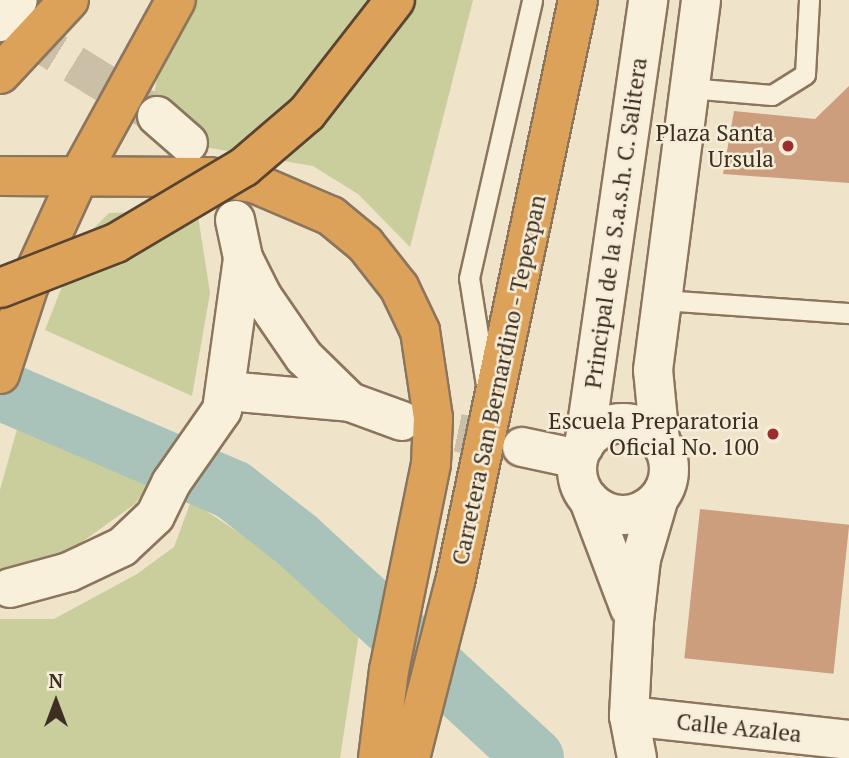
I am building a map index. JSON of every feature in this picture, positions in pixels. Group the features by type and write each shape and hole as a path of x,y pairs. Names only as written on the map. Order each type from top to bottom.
{"highway":[{"path":"0,74 69,0"},
{"path":"0,374 14,286 78,178 176,0"},
{"path":"14,286 116,243 244,167 307,113 395,0"},
{"name":"Carretera San Bernardino - Tepexpan","path":"410,758 423,718 455,582 578,0"},
{"path":"0,176 209,177 254,183 331,216 365,244 399,287 420,331 431,376 431,464 389,670 378,758"}],"street":[{"name":"Principal de la S.a.s.h. C. Salitera","path":"589,444 648,0"},
{"path":"637,758 629,716 634,621 641,559 658,500 670,471 660,441 653,397 656,342 701,0"},
{"path":"157,116 188,143"},
{"path":"629,130 683,137"},
{"path":"235,220 243,258 285,332 350,402"},
{"path":"10,589 69,572 122,547 155,516 171,483 225,400 243,258"},
{"path":"634,621 589,500 579,481 589,444 640,381 656,342"},
{"path":"225,400 350,402 402,421"},
{"path":"522,447 589,444 635,425 660,441"},
{"path":"589,500 615,515 631,515 658,500"},
{"name":"Calle Azalea","path":"629,716 849,740"}],"lane":[{"path":"491,417 470,278 532,0"},
{"path":"689,88 772,95 804,74 809,0"},
{"path":"661,300 849,313"}],"green space":[{"path":"196,0 473,0 410,247 358,194 313,166 148,137 160,57"},
{"path":"158,211 198,216 210,293 192,396 45,330 79,243 109,213"},
{"path":"19,422 154,477 135,504 51,564 20,576 0,569 0,490"},
{"path":"191,501 362,614 340,758 0,758 0,619 54,619 137,574 174,547"}],"building":[{"name":"Plaza Santa Ursula","path":"849,86 849,183 723,174 734,111 815,119"},
{"path":"700,509 849,525 833,674 684,658"}],"waterway":[{"path":"0,390 233,490 297,540 534,758"}],"tunnel":[{"path":"25,34 153,113"},
{"path":"402,421 516,445"}],"place":[{"name":"Plaza Santa Ursula","path":"788,146"},
{"name":"Escuela Preparatoria Oficial No. 100","path":"773,434"}]}
